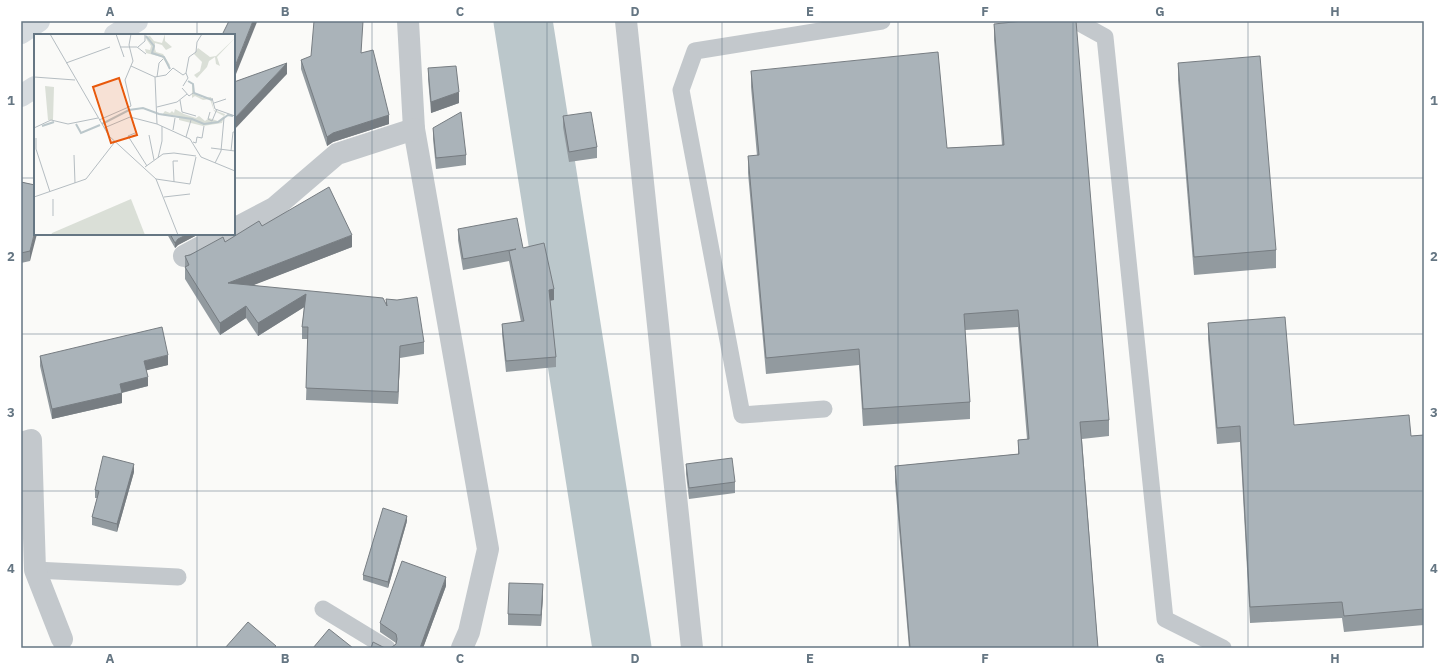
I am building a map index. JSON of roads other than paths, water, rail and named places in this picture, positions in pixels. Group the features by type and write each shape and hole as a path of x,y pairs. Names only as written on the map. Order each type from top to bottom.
{"main road":[{"path":"21,33 39,21"},
{"path":"117,34 137,21"},
{"path":"21,96 34,88"}],"street":[{"path":"408,21 414,129 488,549 469,632 462,648"},
{"path":"626,21 692,648"},
{"path":"235,228 274,208 337,154 414,129"},
{"path":"184,256 223,235"},
{"path":"21,443 31,440 35,570 62,639"}],"lane":[{"path":"824,409 742,415 681,90 695,51 882,21"},
{"path":"1076,21 1105,37 1165,619 1223,648"},
{"path":"35,570 178,577"},
{"path":"323,609 386,648"}],"waterway":[{"path":"523,21 622,648"}]}
